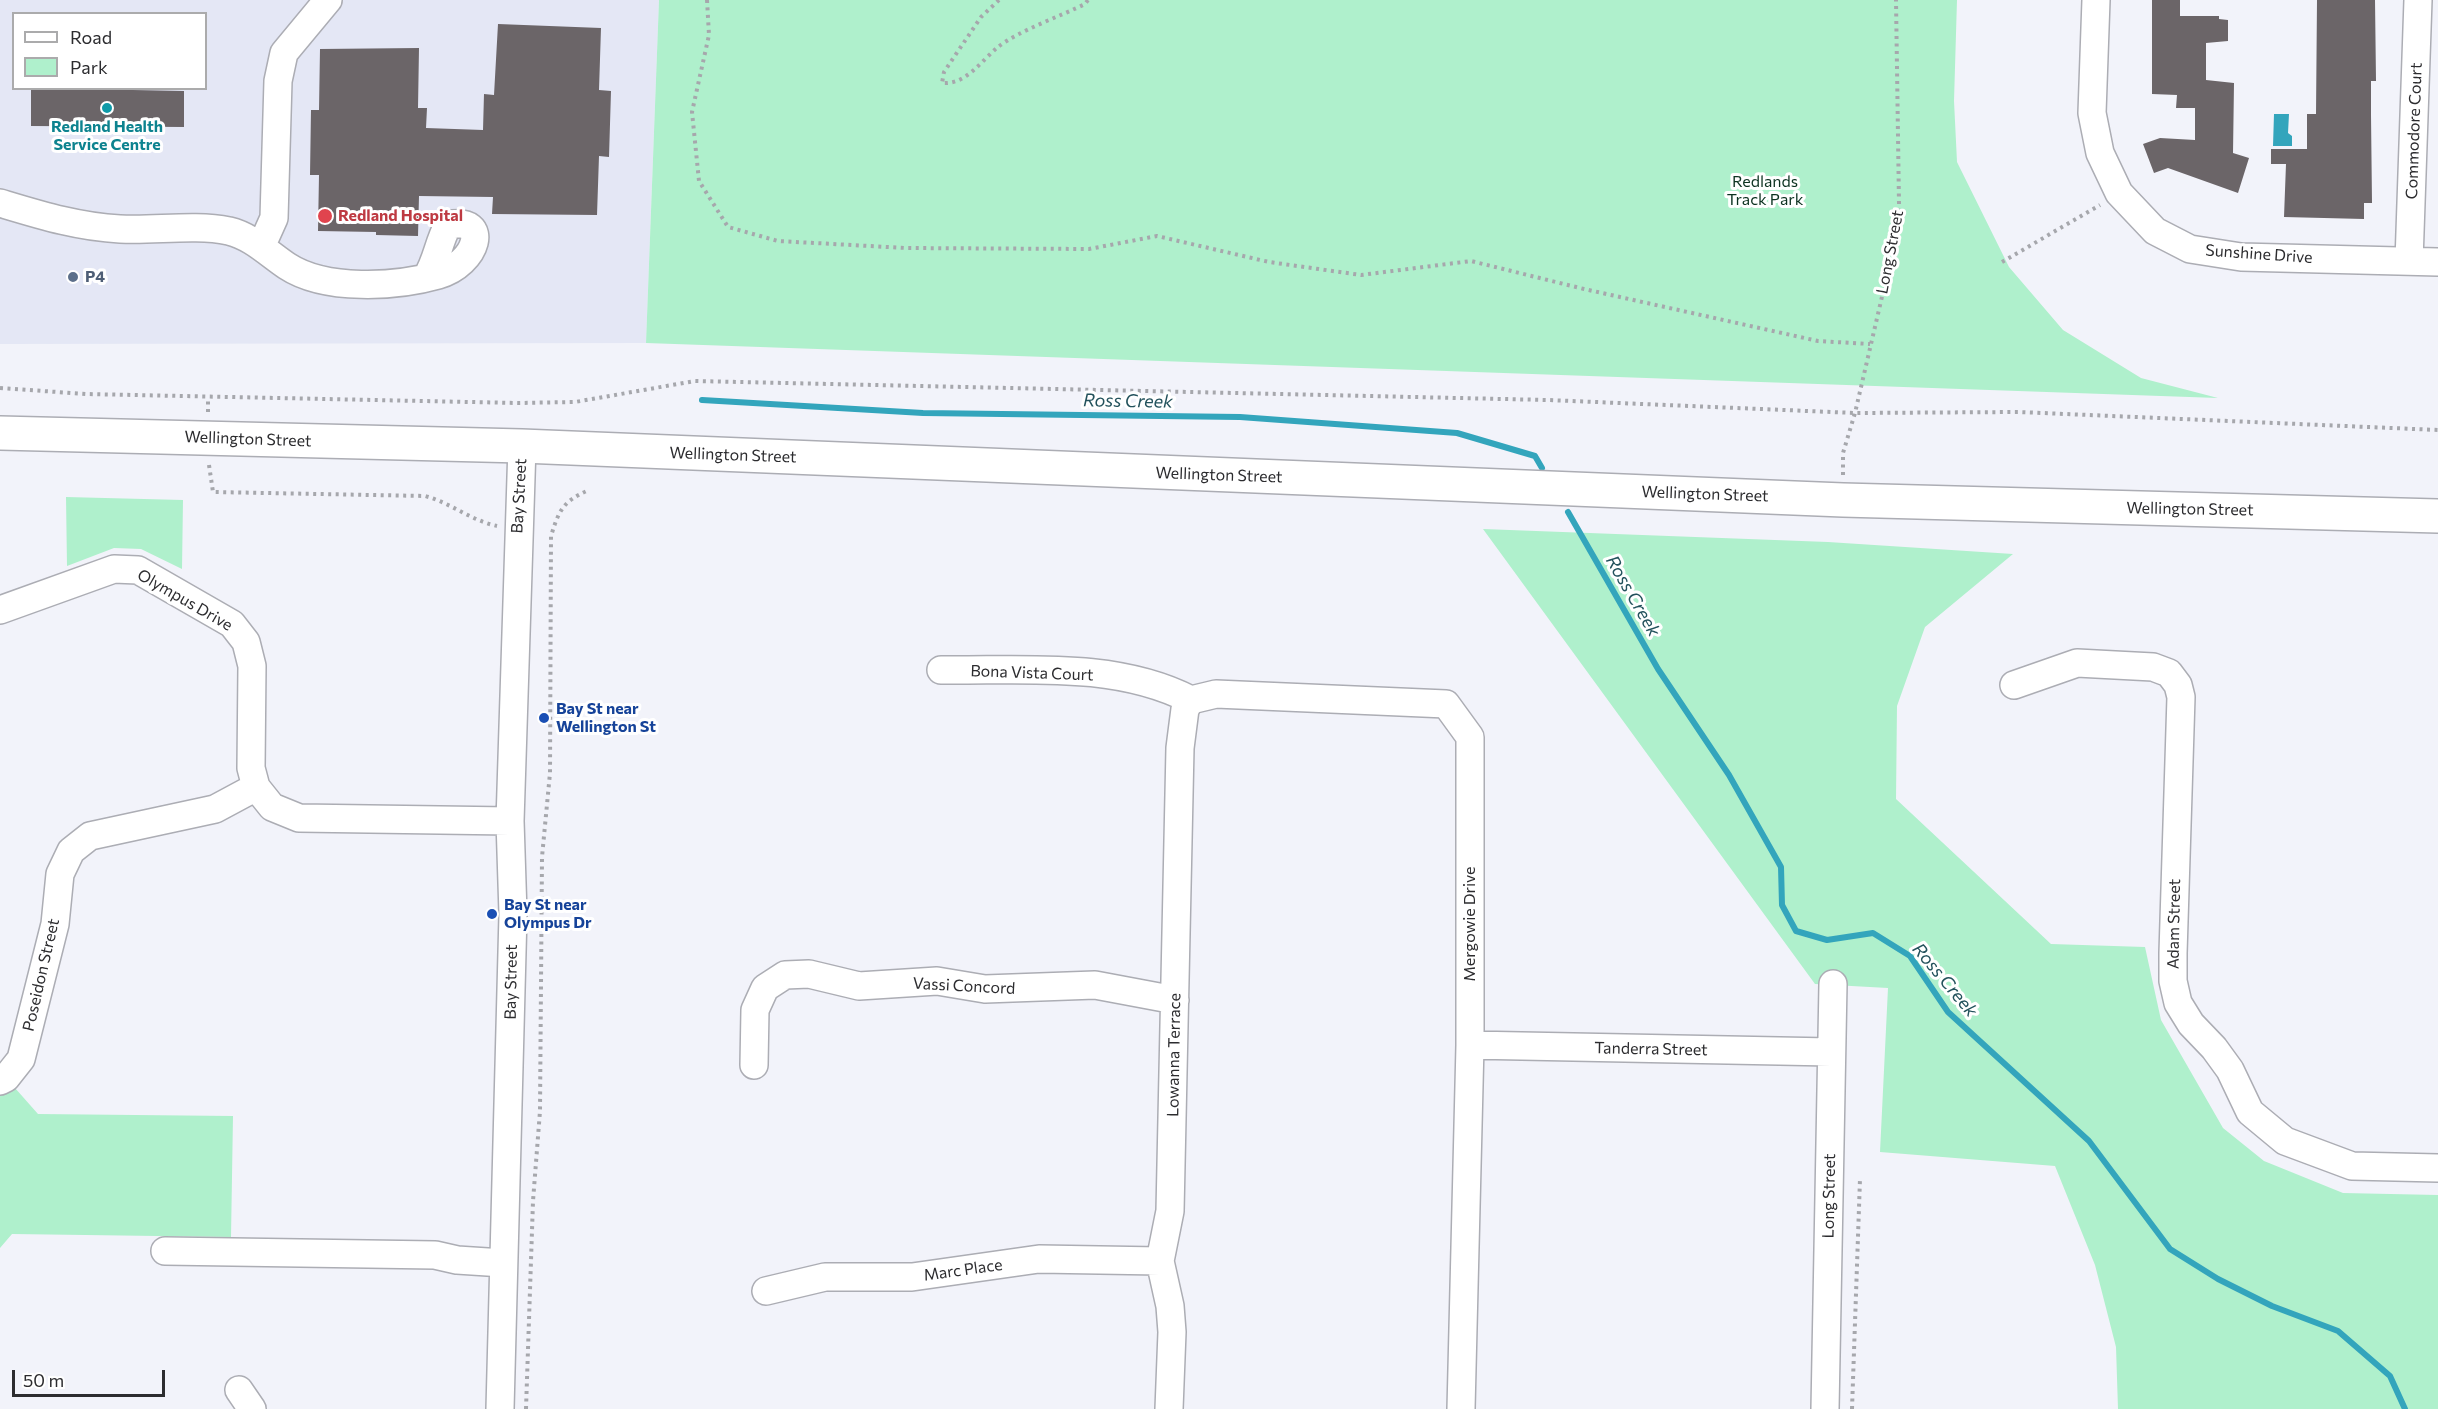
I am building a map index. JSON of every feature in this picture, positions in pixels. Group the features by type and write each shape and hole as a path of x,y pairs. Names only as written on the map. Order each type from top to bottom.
{"main road":[{"name":"Wellington Street","path":"0,433 522,446 1843,500 2438,516"}],"street":[{"path":"261,247 274,218 278,81 284,53 328,0"},
{"name":"Sunshine Drive","path":"2096,0 2092,113 2100,153 2119,194 2156,231 2190,249 2241,257 2438,262"},
{"name":"Commodore Court","path":"2409,261 2418,0"},
{"path":"0,203 72,225 117,229 207,229 231,232 261,247 289,267 314,279 404,284 426,278"},
{"name":"Bay Street","path":"500,1409 502,1263 513,914 510,821 522,446"},
{"name":"Olympus Drive","path":"0,610 114,569 138,570 232,624 246,642 252,666 251,768 256,787"},
{"name":"Adam Street","path":"2014,685 2076,663 2153,667 2169,673 2178,685 2181,697 2173,953 2173,981 2178,1003 2191,1024 2214,1048 2230,1070 2250,1112 2285,1141 2352,1166 2438,1168"},
{"name":"Bona Vista Court","path":"941,670 1078,672 1150,683 1191,700"},
{"name":"Mergowie Drive","path":"1191,700 1216,694 1446,704 1470,737 1470,1045 1461,1409"},
{"name":"Lowanna Terrace","path":"1169,1409 1172,1332 1160,1261 1170,1210 1180,748 1185,709 1191,700"},
{"path":"256,787 272,807 299,818 510,821"},
{"name":"Poseidon Street","path":"3,1080 21,1059 56,924 60,874 71,851 90,836 215,809 256,787"},
{"name":"Vassi Concord","path":"754,1065 755,1010 765,988 785,975 809,974 860,986 938,981 985,989 1095,985 1175,1000"},
{"name":"Long Street","path":"1825,1409 1833,984"},
{"name":"Tanderra Street","path":"1470,1045 1831,1052"},
{"path":"165,1251 435,1255 457,1260 502,1263"},
{"name":"Marc Place","path":"766,1291 825,1278 912,1277 1039,1258 1160,1261"}],"path":[{"path":"707,0 709,35 692,112 699,181 728,227 778,242 906,248 1089,249 1157,236 1269,262 1360,275 1471,261 1584,289 1818,341 1870,344"},
{"path":"999,0 981,17 944,72 942,83 953,84 1000,45 1085,4 1088,0"},
{"name":"Long Street","path":"1843,500 1843,453 1855,413 1891,258 1899,204 1896,0"},
{"path":"2002,262 2119,194"},
{"path":"0,388 86,394 208,397 575,402 695,381 1548,400 1855,413 2019,412 2438,430"},
{"path":"208,397 208,437 213,492 425,496 444,501 462,514 484,523 551,536"},
{"path":"526,1409 533,1201 540,1111 542,856 550,773 551,536 559,512 572,498 589,490"},
{"path":"1852,1409 1860,1179"}],"shaded area":[{"name":"Redland Hospital","path":"0,0 659,0 646,343 0,344"}],"green space":[{"name":"Redlands Track Park","path":"659,0 1957,0 1954,101 1957,162 2009,267 2063,330 2141,378 2218,398 646,343"},
{"path":"66,497 183,500 182,569 141,549 114,548 67,566"},
{"path":"1483,529 1828,542 2013,554 1925,627 1897,706 1896,799 2051,944 2145,947 2161,1020 2223,1128 2264,1161 2343,1193 2438,1195 2438,1409 2118,1409 2116,1347 2095,1265 2055,1166 1880,1152 1888,988 1815,984"},
{"path":"15,1088 38,1114 233,1116 231,1237 12,1234 0,1248 0,1095"}],"water":[{"path":"2274,114 2289,114 2288,133 2292,136 2292,146 2273,146"}],"building":[{"path":"2152,0 2180,0 2180,16 2219,16 2219,19 2228,20 2228,41 2206,43 2206,80 2234,83 2233,153 2249,158 2238,193 2168,168 2154,173 2143,144 2160,138 2195,140 2195,108 2176,108 2177,95 2152,94"},
{"path":"2317,0 2375,0 2376,81 2371,81 2372,203 2364,203 2364,219 2284,217 2286,164 2271,164 2271,149 2307,149 2307,114 2316,114"},
{"path":"498,24 601,28 599,90 611,91 609,157 599,156 597,215 492,214 493,197 419,196 418,236 376,235 376,232 318,231 319,175 310,175 311,110 319,110 320,49 419,48 418,108 427,108 426,128 483,130 484,94 494,95"},
{"name":"Redland Health Service Centre","path":"31,90 184,91 184,127 31,126"}],"waterway":[{"name":"Ross Creek","path":"702,400 923,413 1240,417 1457,433 1535,456 1542,468"},
{"name":"Ross Creek","path":"1568,512 1658,669 1729,775 1781,867 1782,905 1796,931 1827,940 1873,933 1910,956 1948,1012 2089,1141 2170,1249 2218,1279 2272,1306 2338,1331 2390,1376 2405,1409"}],"place":[{"name":"Redland Health Service Centre","path":"107,108"},
{"name":"Redland Hospital","path":"325,216"},
{"name":"P4","path":"73,277"},
{"name":"Bay St near Wellington St","path":"544,718"},
{"name":"Bay St near Olympus Dr","path":"492,914"}]}
